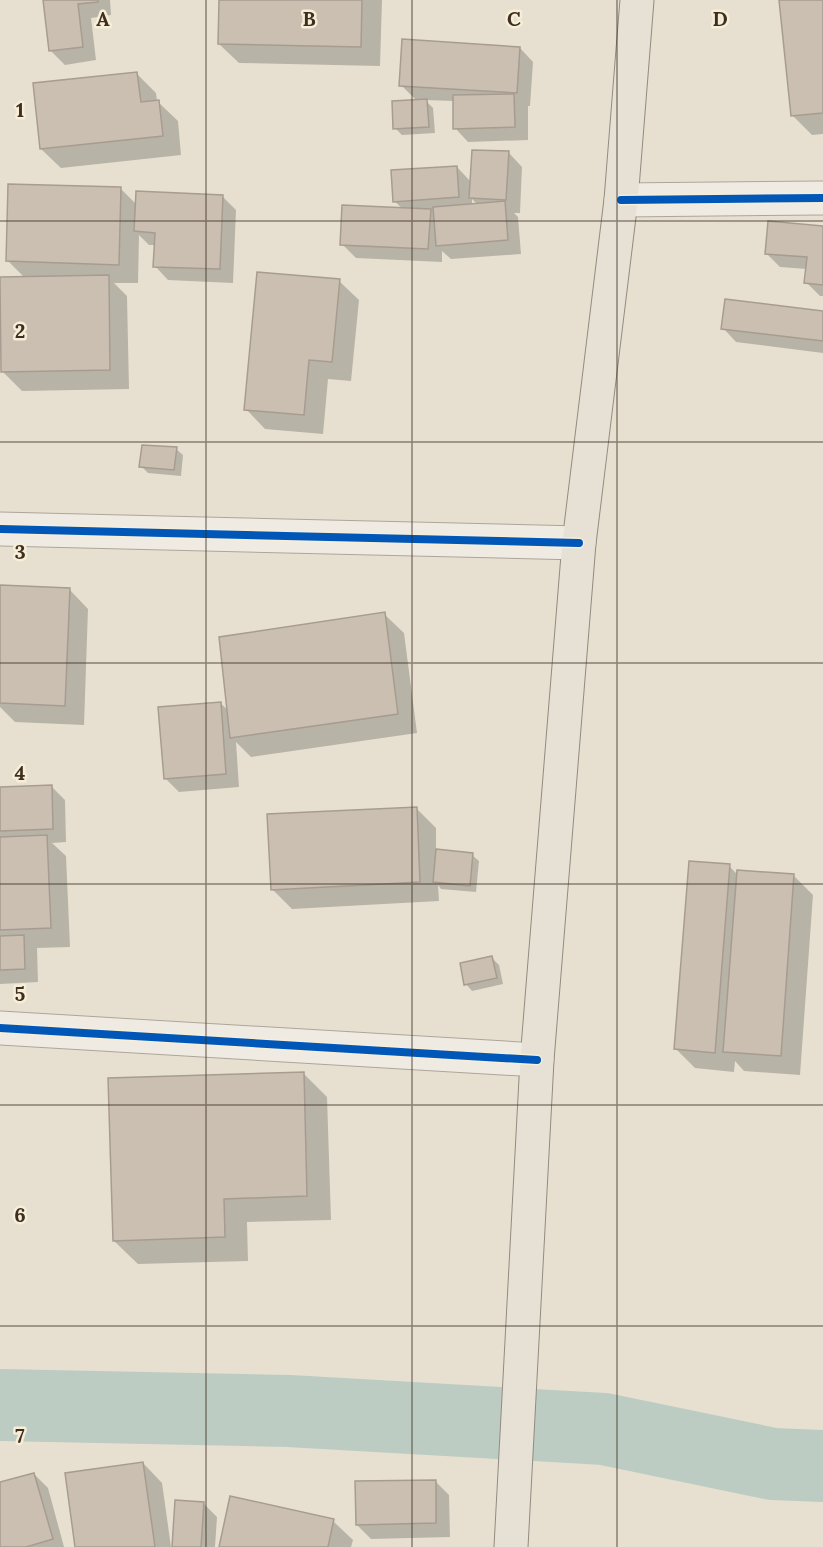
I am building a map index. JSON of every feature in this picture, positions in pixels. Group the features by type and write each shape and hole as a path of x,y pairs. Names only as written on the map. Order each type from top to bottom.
{"main road":[{"path":"511,1547 537,1060 579,543 621,200 637,0"}],"street":[{"path":"621,200 823,198"},
{"path":"0,530 579,543"},
{"path":"0,1028 537,1060"}],"building":[{"path":"43,0 98,0 98,2 78,4 83,47 49,51"},
{"path":"219,0 362,0 361,47 218,44"},
{"path":"779,0 823,0 823,113 791,116"},
{"path":"402,39 520,47 517,93 399,86"},
{"path":"137,72 141,102 159,100 163,136 40,149 33,83"},
{"path":"514,94 515,127 453,129 453,95"},
{"path":"427,99 429,127 393,129 392,101"},
{"path":"472,150 509,151 506,200 469,198"},
{"path":"457,166 459,197 393,202 391,170"},
{"path":"8,184 121,187 119,265 6,261"},
{"path":"136,191 223,195 220,269 153,267 155,233 134,231"},
{"path":"505,201 508,240 436,246 433,207"},
{"path":"342,205 431,209 428,249 340,245"},
{"path":"768,221 823,226 823,285 804,283 807,257 765,254"},
{"path":"257,272 340,279 332,362 309,360 304,415 244,410"},
{"path":"109,275 110,370 1,372 0,277"},
{"path":"725,299 823,311 823,341 721,329"},
{"path":"142,445 177,447 174,470 139,467"},
{"path":"0,585 70,588 65,706 0,703"},
{"path":"385,612 398,714 230,738 219,637"},
{"path":"221,702 226,774 164,779 158,707"},
{"path":"52,785 53,829 0,831 0,787"},
{"path":"417,807 420,882 271,890 267,814"},
{"path":"47,835 51,928 0,930 0,837"},
{"path":"436,849 473,853 470,886 433,882"},
{"path":"689,861 730,864 715,1053 674,1049"},
{"path":"737,870 794,874 781,1056 723,1052"},
{"path":"24,935 25,969 0,970 0,936"},
{"path":"492,956 497,978 464,985 460,963"},
{"path":"304,1072 307,1196 224,1199 225,1237 113,1241 108,1078"},
{"path":"143,1462 155,1547 75,1547 65,1473"},
{"path":"34,1473 53,1539 26,1547 0,1547 0,1482"},
{"path":"436,1480 436,1523 356,1525 355,1481"},
{"path":"230,1496 334,1519 328,1547 219,1547"},
{"path":"175,1500 204,1502 201,1547 172,1547"}],"waterway":[{"path":"0,1405 289,1411 604,1429 773,1464 823,1466"}],"cycle path":[{"path":"621,200 823,198"},
{"path":"0,529 579,543"},
{"path":"0,1028 537,1060"}]}
